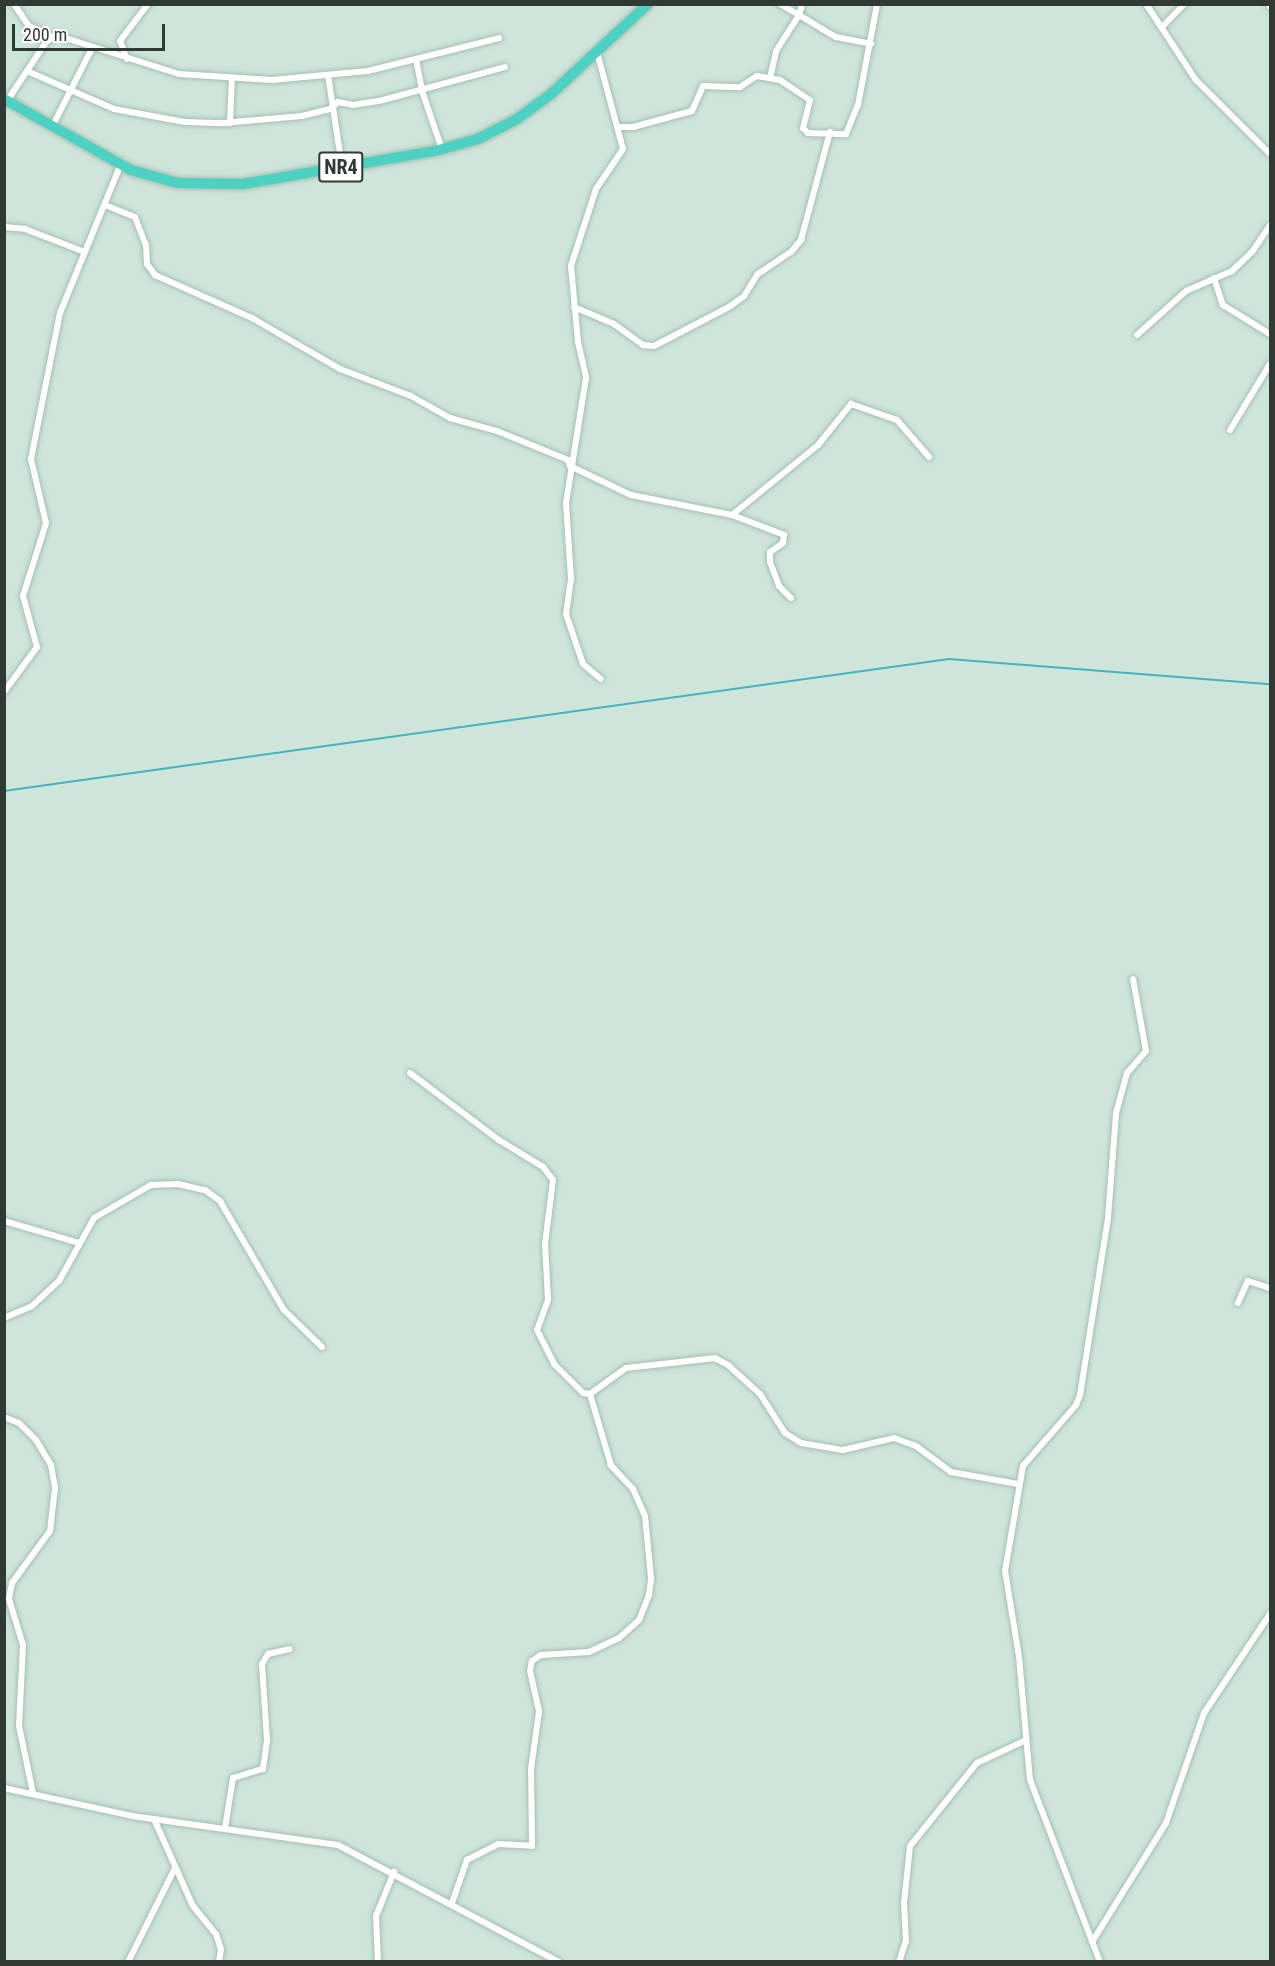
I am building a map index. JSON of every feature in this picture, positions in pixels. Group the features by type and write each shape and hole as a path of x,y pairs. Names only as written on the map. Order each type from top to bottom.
{"highway":[{"name":"NR4","path":"6,100 120,166 162,180 216,185 342,167 442,149 478,139 517,119 597,52 648,4"}],"street":[{"path":"14,4 28,26 50,36 63,36 127,59 191,76 272,80 368,71 499,38"},
{"path":"127,59 120,41 148,4"},
{"path":"780,4 836,37 872,44"},
{"path":"770,78 776,51 799,15 802,4"},
{"path":"620,127 633,127 692,111 705,85 735,88 753,76 783,82 810,100 805,131 810,134 830,132 843,135 850,129 872,44 878,4"},
{"path":"1146,4 1196,80 1270,154"},
{"path":"1161,27 1184,4"},
{"path":"6,100 50,36"},
{"path":"52,127 92,48"},
{"path":"597,52 602,82 620,127 623,149 596,189 572,266 574,307 586,378 570,466 566,503 571,579 567,621 583,664 601,679"},
{"path":"416,59 422,92 442,149"},
{"path":"27,71 114,109 149,117 230,123 277,120 331,109 338,102 353,105 422,92 505,67"},
{"path":"328,75 331,109 342,167"},
{"path":"230,123 232,78"},
{"path":"574,307 614,324 643,345 654,346 729,307 744,296 758,274 791,252 801,240 830,132"},
{"path":"4,692 37,647 23,596 46,522 31,459 63,301 120,166"},
{"path":"105,205 135,217 146,245 147,264 155,275 252,318 340,369 411,396 450,418 543,449 568,460 570,466 631,495 732,515 784,535 783,543 770,552 770,562 779,586 791,598"},
{"path":"1137,334 1186,291 1232,271 1252,252 1270,225"},
{"path":"4,227 25,229 85,252"},
{"path":"1214,278 1223,304 1270,334"},
{"path":"1230,430 1270,364"},
{"path":"732,515 818,445 851,404 897,420 929,457"},
{"path":"1100,1962 1030,1780 1019,1657 1005,1571 1018,1484 1030,1457 1076,1405 1080,1395 1108,1218 1116,1113 1127,1073 1146,1051 1133,979"},
{"path":"410,1073 499,1140 543,1167 553,1180 545,1244 549,1300 537,1330 558,1368 583,1393 590,1394 626,1368 668,1366 715,1358 728,1365 760,1394 785,1433 801,1443 843,1450 894,1438 916,1446 951,1472 1018,1484"},
{"path":"4,1318 32,1306 59,1281 94,1218 151,1185 178,1184 205,1190 220,1201 284,1310 322,1347"},
{"path":"4,1221 79,1243"},
{"path":"1238,1303 1248,1281 1270,1288"},
{"path":"452,1903 467,1860 498,1844 531,1846 531,1769 538,1711 530,1671 532,1661 541,1655 589,1652 619,1638 639,1620 649,1594 651,1578 645,1516 633,1489 611,1466 590,1394"},
{"path":"4,1417 25,1428 41,1447 52,1469 56,1498 50,1531 12,1583 7,1598 23,1645 19,1726 33,1793"},
{"path":"1092,1942 1166,1823 1204,1713 1270,1614"},
{"path":"225,1828 233,1778 264,1769 267,1740 262,1664 268,1654 288,1649"},
{"path":"898,1962 906,1941 904,1903 910,1846 976,1763 1026,1740"},
{"path":"4,1788 154,1819 338,1845 394,1872 559,1962"},
{"path":"154,1819 193,1906 216,1934 221,1949 219,1962"},
{"path":"128,1962 174,1868"},
{"path":"378,1962 376,1916 394,1872"}],"waterway":[{"path":"4,791 949,659 1270,684"}]}
